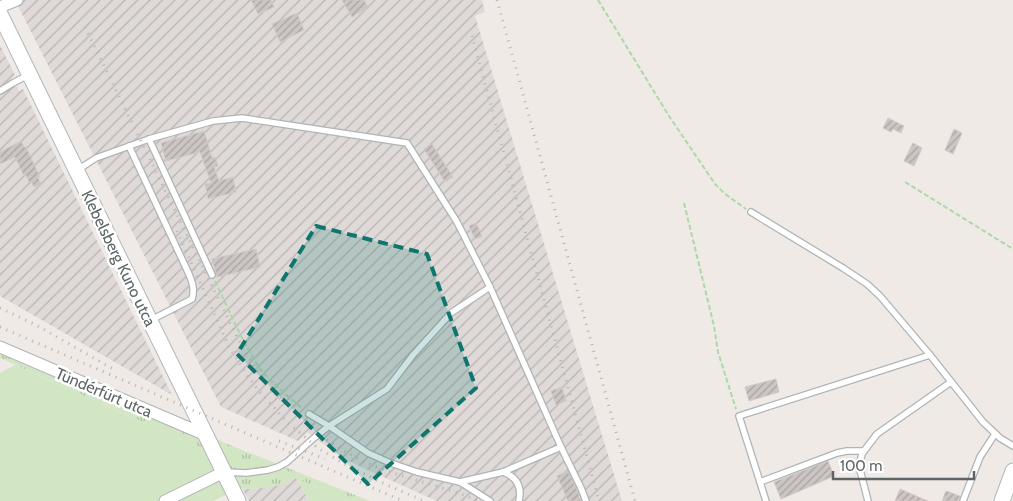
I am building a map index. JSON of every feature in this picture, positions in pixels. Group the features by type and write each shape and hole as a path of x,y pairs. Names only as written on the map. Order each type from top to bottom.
{"street":[{"path":"0,7 17,0"},
{"name":"Klebelsberg Kuno utca","path":"0,14 208,436 238,501"},
{"name":"Tündérfürt utca","path":"0,347 208,436"},
{"path":"165,501 224,472"},
{"path":"1002,501 1012,477"}],"lane":[{"path":"0,91 30,74"},
{"path":"76,171 96,158 149,139 213,121 242,118 406,144 457,222 490,287 561,447 582,488 586,501"},
{"path":"149,139 212,275"},
{"path":"129,146 194,285 192,299 150,321"},
{"path":"751,212 867,284 880,296 930,355 983,422 994,434 1013,446"},
{"path":"224,472 257,472 278,467 287,462 329,426 387,389 413,355 451,313 490,287"},
{"path":"766,501 739,416 930,355"},
{"path":"868,501 860,466 860,460 864,451 877,434 950,382"},
{"path":"309,414 368,453 417,472 460,482 490,501"},
{"path":"963,501 980,457 994,434"},
{"path":"460,482 503,472 561,447"},
{"path":"760,482 837,453 864,451"},
{"path":"503,472 510,474 519,485 519,501"}],"path":[{"path":"598,0 669,116 715,184 725,194 751,212"},
{"path":"905,182 1013,248"},
{"path":"684,203 714,326 718,352 739,416"},
{"path":"212,275 239,331 260,368 285,394 309,414"}],"highlighted area":[{"path":"316,226 427,254 476,388 368,484 237,354"}],"shaded area":[{"path":"15,0 482,0 485,12 475,16 622,501 437,501 338,455 307,432 298,441 221,407"},
{"path":"0,45 15,75 11,79 19,91 23,89 172,395 0,296"},
{"path":"296,478 309,501 249,501 242,488 252,489 279,485"}],"green space":[{"path":"0,342 139,401 225,443 370,501 347,501 296,478 279,485 252,489 242,488 226,495 203,449 0,358"},
{"path":"15,365 203,449 226,495 213,501 0,501 0,373"},
{"path":"296,478 347,501 309,501"}],"building":[{"path":"251,0 271,0 274,7 258,14"},
{"path":"342,0 364,0 368,7 352,17"},
{"path":"297,13 304,30 280,42 272,24"},
{"path":"888,118 904,126 901,133 893,129 891,132 883,128"},
{"path":"954,129 962,133 953,154 945,150"},
{"path":"204,131 212,158 215,157 218,166 214,167 219,181 233,177 236,192 208,199 205,184 211,183 200,152 166,161 161,143"},
{"path":"21,141 24,147 26,147 40,177 38,177 41,184 34,187 26,175 24,176 15,157 0,164 0,152"},
{"path":"913,143 922,148 914,166 904,161"},
{"path":"432,144 453,177 445,182 424,149"},
{"path":"476,223 482,236 475,239 469,226"},
{"path":"256,249 260,267 217,277 212,259"},
{"path":"776,379 779,392 749,401 745,387"},
{"path":"562,387 566,401 556,405 551,391"},
{"path":"828,461 834,476 781,499 774,482"},
{"path":"568,471 581,501 568,501 557,476"},
{"path":"900,489 928,501 895,501"},
{"path":"946,491 960,496 958,501 942,501"}],"railway":[{"path":"497,0 635,501"},
{"path":"85,27 240,343 267,384 301,419 320,435 340,448 384,470 479,501"},
{"path":"472,36 599,501"},
{"path":"177,231 229,347 259,391 287,422 318,448 346,465 381,482"},
{"path":"0,308 36,325 115,370"},
{"path":"0,327 403,501"},
{"path":"279,441 325,459"},
{"path":"376,480 424,501"}]}
